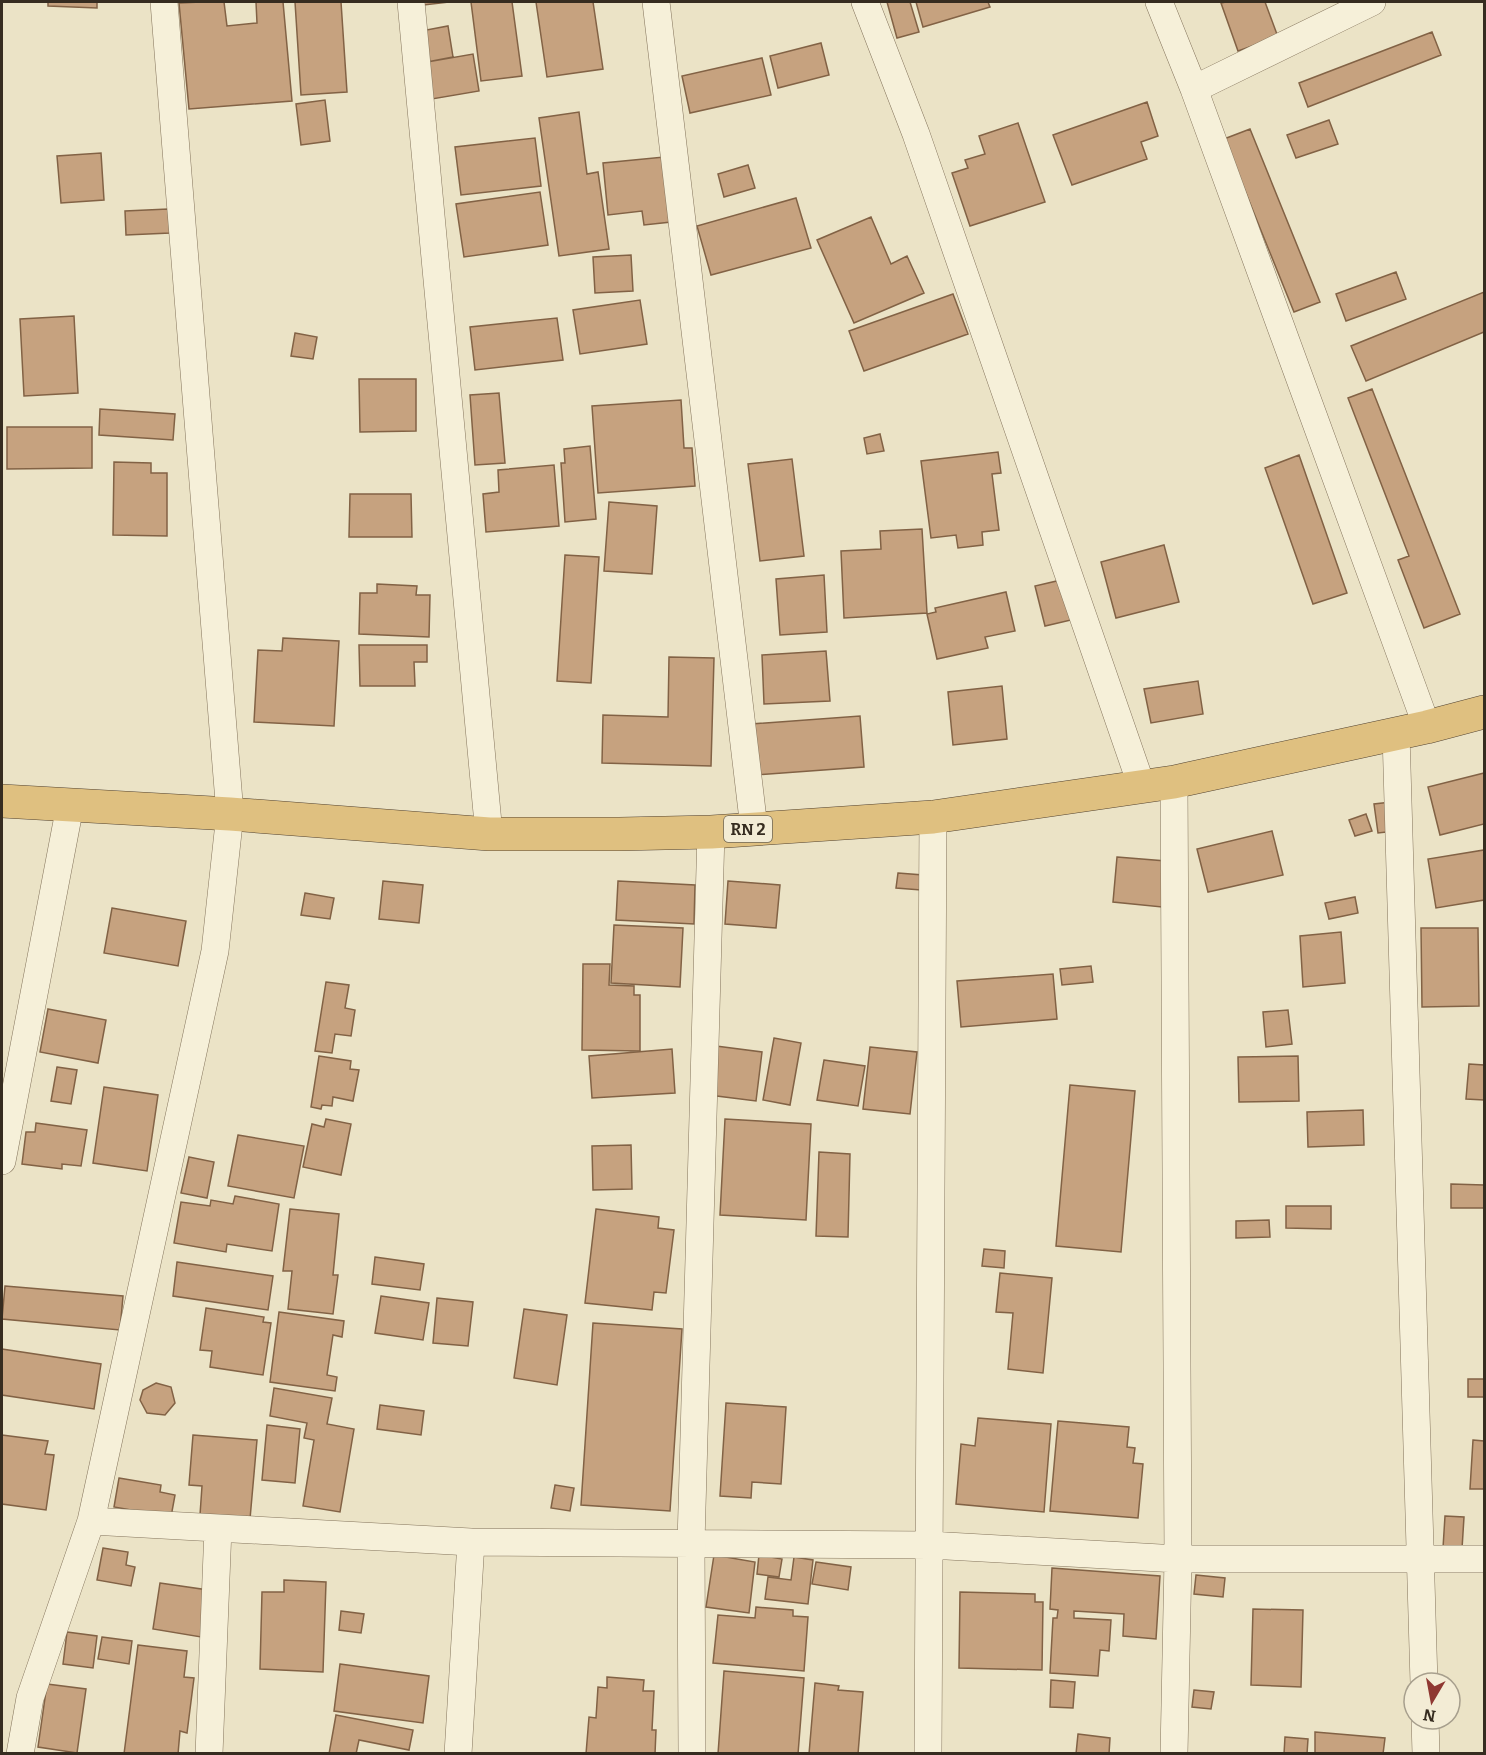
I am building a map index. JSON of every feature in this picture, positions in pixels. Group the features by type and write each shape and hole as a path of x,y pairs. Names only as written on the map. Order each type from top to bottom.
{"highway":[{"name":"RN 2","path":"2,801 230,814 489,834 711,832 933,817 1142,787 1412,730 1485,712"}],"street":[{"path":"20,1754 30,1698 91,1521 214,951 230,814 164,2"},
{"path":"411,2 489,834"},
{"path":"656,2 754,828"},
{"path":"865,2 916,134 1142,787"},
{"path":"1159,2 1194,89 1412,730 1424,1671"},
{"path":"1194,89 1372,2"},
{"path":"1174,782 1178,1560 1174,1754"},
{"path":"2,1161 70,806"},
{"path":"928,1754 933,817"},
{"path":"692,1754 691,1543 711,832"},
{"path":"91,1521 471,1542 929,1545 1178,1560 1485,1559"},
{"path":"209,1754 218,1528"},
{"path":"458,1754 471,1542"},
{"path":"1425,1731 1426,1754"}],"building":[{"path":"48,2 97,2 97,8 48,6"},
{"path":"224,2 227,26 257,23 256,2 283,2 292,101 189,109 179,3"},
{"path":"295,2 341,2 347,92 301,95"},
{"path":"424,2 449,2 424,5"},
{"path":"471,2 512,2 522,76 481,81"},
{"path":"536,2 593,2 603,69 547,77"},
{"path":"887,2 910,2 919,32 897,38"},
{"path":"916,2 988,2 990,7 923,27"},
{"path":"1265,2 1278,37 1238,51 1221,3"},
{"path":"448,26 453,57 427,62 421,31"},
{"path":"1432,32 1441,55 1308,107 1299,83"},
{"path":"821,43 829,75 778,88 770,56"},
{"path":"473,54 479,91 432,99 427,62"},
{"path":"762,58 771,95 690,113 682,76"},
{"path":"325,100 330,141 301,145 296,104"},
{"path":"1147,102 1158,136 1141,142 1147,159 1072,185 1053,135"},
{"path":"579,112 587,174 598,172 609,249 559,256 539,118"},
{"path":"1329,120 1338,144 1296,158 1287,135"},
{"path":"1018,123 1045,202 970,226 952,173 968,168 965,160 985,154 979,136"},
{"path":"1250,129 1320,302 1294,312 1224,139"},
{"path":"535,138 541,186 461,195 455,147"},
{"path":"101,153 104,200 61,203 57,156"},
{"path":"664,157 671,222 644,225 642,211 608,215 603,163"},
{"path":"748,165 755,188 724,197 718,174"},
{"path":"540,192 548,245 464,257 456,204"},
{"path":"796,198 811,248 711,275 697,226"},
{"path":"168,209 170,233 126,235 125,211"},
{"path":"871,217 891,264 907,256 924,293 854,323 817,240"},
{"path":"631,255 633,291 595,293 593,257"},
{"path":"1396,272 1406,299 1346,321 1336,294"},
{"path":"1484,292 1484,332 1366,381 1351,346"},
{"path":"953,294 968,334 864,371 849,331"},
{"path":"640,300 647,344 580,354 573,310"},
{"path":"74,316 78,393 24,396 20,319"},
{"path":"557,318 563,360 475,370 470,327"},
{"path":"295,333 317,337 313,359 291,356"},
{"path":"359,379 416,379 416,431 360,432"},
{"path":"1372,389 1460,614 1424,628 1398,560 1409,556 1348,398"},
{"path":"499,393 505,463 475,465 470,395"},
{"path":"681,400 684,448 692,448 695,486 598,493 592,406"},
{"path":"100,409 175,414 173,440 99,435"},
{"path":"7,427 92,427 92,468 7,469"},
{"path":"880,434 884,451 867,454 864,438"},
{"path":"590,446 596,519 565,522 561,463 565,463 564,449"},
{"path":"998,452 1001,473 992,474 999,530 982,532 983,545 958,548 956,535 931,538 921,461"},
{"path":"1299,455 1347,593 1313,604 1265,468"},
{"path":"792,459 804,556 760,561 748,464"},
{"path":"114,462 151,463 151,473 167,473 167,536 113,535"},
{"path":"554,465 559,526 486,532 483,494 499,492 498,470"},
{"path":"350,494 411,494 412,537 349,537"},
{"path":"609,502 657,506 652,574 604,571"},
{"path":"922,529 927,613 844,618 841,551 881,549 880,531"},
{"path":"1164,545 1179,602 1116,618 1101,562"},
{"path":"565,555 599,557 591,683 557,681"},
{"path":"824,575 827,632 780,635 776,579"},
{"path":"1061,580 1071,620 1045,626 1035,586"},
{"path":"377,584 417,586 416,595 430,595 429,637 359,634 360,593 377,593"},
{"path":"1006,592 1015,631 985,637 988,648 937,659 927,614 936,612 935,608"},
{"path":"283,638 339,641 334,726 254,722 258,650 282,651"},
{"path":"359,645 427,645 427,662 414,662 415,686 360,686"},
{"path":"826,651 830,701 764,704 762,655"},
{"path":"669,657 714,658 711,766 602,763 603,715 668,717"},
{"path":"1198,681 1203,714 1151,723 1144,689"},
{"path":"1002,686 1007,739 953,745 948,692"},
{"path":"860,716 864,767 755,775 751,724"},
{"path":"1484,773 1484,824 1440,835 1428,787"},
{"path":"1391,802 1395,831 1378,833 1374,804"},
{"path":"1366,814 1372,831 1355,836 1349,820"},
{"path":"1272,831 1283,875 1208,892 1197,849"},
{"path":"1484,850 1484,900 1436,908 1428,859"},
{"path":"1117,857 1166,861 1162,907 1113,902"},
{"path":"898,873 923,875 921,890 896,888"},
{"path":"383,881 423,885 419,923 379,919"},
{"path":"618,881 695,885 694,924 616,920"},
{"path":"728,881 780,885 776,928 725,924"},
{"path":"305,893 334,898 330,919 301,915"},
{"path":"1355,897 1358,913 1329,919 1325,903"},
{"path":"112,908 186,921 178,966 104,953"},
{"path":"614,925 683,928 680,987 611,983"},
{"path":"1421,928 1478,928 1479,1006 1422,1007"},
{"path":"1341,932 1345,983 1303,987 1300,936"},
{"path":"583,964 610,964 609,985 634,986 634,995 640,995 640,1051 582,1050"},
{"path":"1091,966 1093,982 1062,985 1060,969"},
{"path":"1053,974 1057,1019 961,1027 957,981"},
{"path":"326,982 349,985 345,1008 355,1010 351,1036 335,1034 332,1053 315,1051"},
{"path":"48,1009 106,1020 98,1063 40,1052"},
{"path":"1288,1010 1292,1044 1266,1047 1263,1012"},
{"path":"774,1038 801,1043 790,1105 763,1100"},
{"path":"716,1046 762,1052 756,1101 709,1095"},
{"path":"870,1047 917,1052 910,1114 863,1109"},
{"path":"672,1049 675,1093 592,1098 589,1056"},
{"path":"319,1056 351,1061 350,1069 359,1070 353,1101 333,1097 332,1106 322,1105 321,1109 311,1107"},
{"path":"1298,1056 1299,1101 1239,1102 1238,1057"},
{"path":"824,1060 865,1066 858,1106 817,1100"},
{"path":"1469,1064 1484,1065 1484,1100 1466,1099"},
{"path":"57,1067 77,1070 71,1104 51,1101"},
{"path":"1070,1085 1135,1091 1121,1252 1056,1246"},
{"path":"104,1087 158,1095 147,1171 93,1163"},
{"path":"1363,1110 1364,1145 1308,1147 1307,1112"},
{"path":"326,1119 351,1124 341,1175 303,1167 312,1124 324,1127"},
{"path":"725,1119 811,1124 806,1220 720,1215"},
{"path":"36,1123 87,1130 81,1166 62,1164 62,1169 22,1164 26,1132 35,1132"},
{"path":"238,1135 304,1146 294,1198 228,1186"},
{"path":"631,1145 632,1189 593,1190 592,1146"},
{"path":"819,1152 850,1154 848,1237 816,1236"},
{"path":"189,1157 214,1162 207,1198 181,1193"},
{"path":"1451,1184 1484,1185 1484,1208 1451,1208"},
{"path":"235,1196 279,1204 272,1251 227,1244 226,1252 174,1243 181,1202 210,1206 211,1200 233,1204"},
{"path":"1286,1206 1331,1206 1331,1229 1286,1228"},
{"path":"290,1209 339,1214 333,1275 338,1275 333,1314 288,1309 292,1271 283,1271"},
{"path":"596,1209 659,1217 658,1228 674,1230 666,1293 654,1292 652,1310 585,1303"},
{"path":"1269,1220 1270,1237 1236,1238 1236,1221"},
{"path":"984,1249 1005,1251 1004,1268 982,1266"},
{"path":"375,1257 424,1264 420,1290 372,1284"},
{"path":"177,1262 273,1276 268,1310 173,1296"},
{"path":"1000,1273 1052,1278 1043,1373 1008,1369 1013,1313 996,1312"},
{"path":"5,1286 123,1296 120,1330 2,1319"},
{"path":"381,1296 429,1303 423,1340 375,1333"},
{"path":"437,1298 473,1302 468,1346 433,1343"},
{"path":"206,1308 264,1317 263,1322 271,1323 263,1375 210,1367 212,1351 200,1350"},
{"path":"524,1309 567,1315 557,1385 514,1378"},
{"path":"279,1312 344,1321 342,1337 333,1335 327,1375 337,1377 335,1391 270,1382"},
{"path":"593,1323 682,1329 670,1511 581,1505"},
{"path":"2,1349 101,1364 94,1409 2,1395"},
{"path":"1468,1379 1484,1379 1484,1397 1468,1397"},
{"path":"156,1383 171,1387 175,1403 165,1415 147,1413 140,1400 143,1390"},
{"path":"274,1388 332,1398 327,1424 354,1429 340,1512 303,1506 314,1440 304,1438 307,1423 270,1416"},
{"path":"726,1403 786,1407 781,1484 752,1482 751,1498 720,1496"},
{"path":"380,1405 424,1411 421,1435 377,1429"},
{"path":"978,1418 1051,1424 1044,1512 956,1504 961,1444 975,1446"},
{"path":"1058,1421 1129,1427 1127,1447 1135,1448 1133,1463 1143,1464 1138,1518 1050,1511"},
{"path":"267,1425 300,1429 295,1483 262,1480"},
{"path":"2,1435 48,1441 45,1454 54,1455 46,1510 2,1504"},
{"path":"193,1435 257,1440 250,1519 200,1515 202,1486 189,1485"},
{"path":"1473,1440 1484,1441 1484,1489 1470,1489"},
{"path":"119,1478 161,1485 160,1492 175,1495 171,1517 114,1507"},
{"path":"555,1485 574,1488 570,1511 551,1508"},
{"path":"1445,1516 1464,1517 1462,1549 1443,1548"},
{"path":"103,1548 128,1552 126,1565 135,1567 131,1586 97,1580"},
{"path":"714,1555 755,1562 749,1613 706,1607"},
{"path":"759,1555 782,1559 779,1577 757,1574"},
{"path":"794,1557 813,1560 808,1604 765,1599 768,1577 791,1580"},
{"path":"816,1562 851,1567 848,1590 812,1584"},
{"path":"1052,1568 1160,1576 1156,1639 1123,1636 1124,1614 1074,1611 1074,1618 1111,1620 1109,1651 1100,1650 1098,1676 1050,1673 1053,1618 1057,1618 1058,1610 1050,1609"},
{"path":"1196,1575 1225,1578 1223,1597 1194,1594"},
{"path":"284,1580 326,1582 323,1672 260,1669 262,1592 284,1592"},
{"path":"160,1583 208,1590 201,1637 153,1629"},
{"path":"960,1592 1035,1594 1035,1602 1043,1602 1042,1670 959,1668"},
{"path":"756,1607 793,1610 793,1616 808,1617 804,1671 713,1663 718,1615 755,1618"},
{"path":"1253,1609 1303,1610 1301,1687 1251,1685"},
{"path":"341,1611 364,1614 361,1633 339,1630"},
{"path":"67,1632 97,1636 93,1668 63,1664"},
{"path":"102,1637 132,1641 129,1664 98,1659"},
{"path":"138,1645 187,1651 184,1677 194,1678 187,1733 180,1731 178,1754 124,1754"},
{"path":"340,1664 429,1676 423,1723 334,1711"},
{"path":"724,1671 804,1678 798,1754 718,1754"},
{"path":"607,1677 644,1680 643,1691 654,1691 652,1730 656,1730 655,1754 586,1754 589,1717 596,1718 598,1687 607,1688"},
{"path":"1051,1680 1075,1682 1073,1708 1050,1707"},
{"path":"815,1683 839,1686 838,1690 863,1692 858,1754 809,1754"},
{"path":"47,1684 86,1689 77,1753 38,1747"},
{"path":"1194,1690 1214,1692 1211,1709 1192,1707"},
{"path":"336,1715 413,1730 409,1750 359,1740 356,1754 329,1754"},
{"path":"1315,1732 1385,1738 1383,1754 1315,1754"},
{"path":"1078,1734 1110,1738 1109,1754 1076,1754"},
{"path":"1285,1737 1308,1739 1307,1754 1284,1754"}]}
